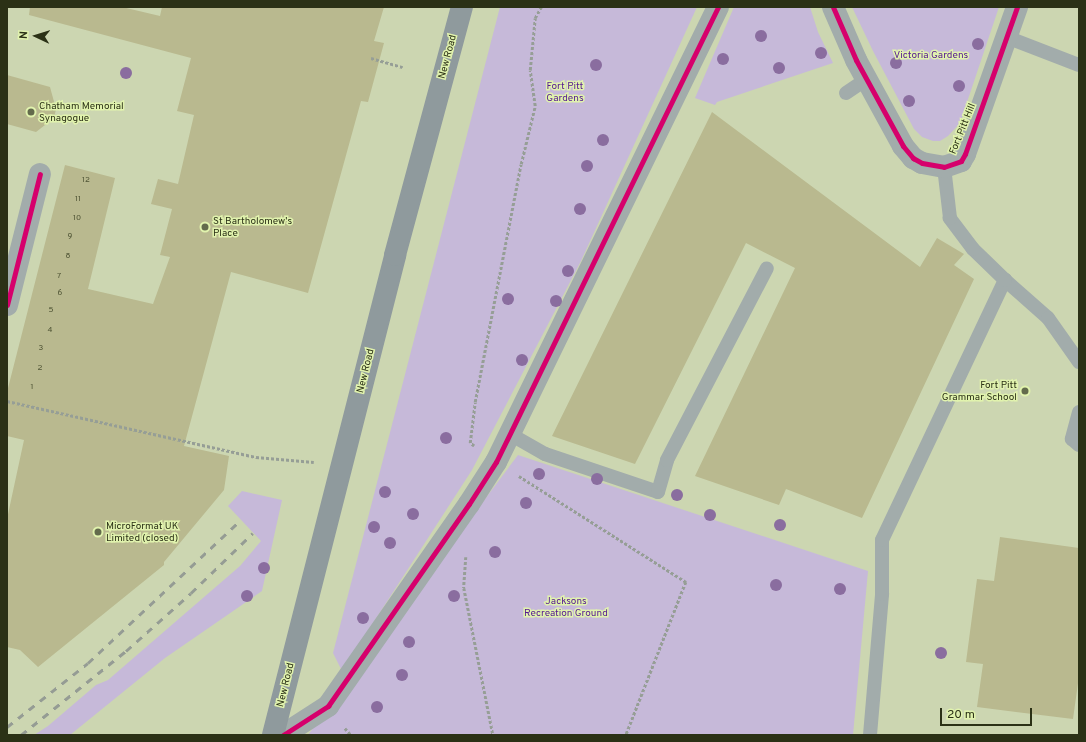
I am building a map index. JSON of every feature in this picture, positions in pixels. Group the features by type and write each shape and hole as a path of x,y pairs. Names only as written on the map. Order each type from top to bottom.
{"main road":[{"name":"New Road","path":"273,735 395,256 462,7"}],"street":[{"path":"284,735 328,706 469,504 496,462 718,7"},
{"path":"833,7 843,33 906,150 922,163 944,167"},
{"name":"Fort Pitt Hill","path":"944,167 961,161 965,154 1017,7"},
{"path":"7,305 40,174"}],"lane":[{"path":"1006,37 1079,65"},
{"path":"846,94 867,79"},
{"path":"944,167 950,218 973,249 1048,318 1079,362"},
{"path":"510,434 545,454 658,492 667,460 767,268"},
{"path":"870,735 882,594 882,540 1005,280"},
{"path":"1079,412 1072,439 1079,445"}],"path":[{"path":"541,7 535,18 530,70 535,106 521,164 479,379 470,443 496,462 686,582 626,735"},
{"path":"371,58 404,67"},
{"path":"7,401 256,457 342,465"},
{"path":"464,588 493,735"}],"green space":[{"name":"Fort Pitt Gardens","path":"500,7 697,7 581,261 472,470 342,671 333,653"},
{"path":"734,7 810,7 818,32 833,63 717,102 715,105 695,98"},
{"name":"Victoria Gardens","path":"852,7 999,7 960,123 948,136 940,141 933,141 922,137 914,129 873,51"},
{"name":"Jacksons Recreation Ground","path":"518,455 868,571 853,735 308,735"},
{"path":"242,491 282,500 262,591 165,658 70,735 34,735 48,726 96,685 108,680 240,566 261,541 228,506"}],"building":[{"path":"30,7 122,7 160,16 162,7 384,7 374,41 384,43 368,102 361,101 308,293 231,272 184,446 229,456 224,490 164,562 164,565 38,667 20,650 7,647 7,519 24,440 7,436 7,392 65,165 115,178 88,289 153,304 170,257 160,255 172,209 151,204 158,179 178,184 194,115 177,111 191,58 29,15"},
{"name":"Chatham Memorial Synagogue","path":"7,75 50,87 56,109 54,118 36,132 7,124"},
{"path":"712,112 920,267 937,238 964,254 954,265 974,279 862,518 786,489 779,505 695,476 795,268 746,243 635,464 552,436"},
{"path":"1000,537 1079,548 1079,676 1073,719 977,707 983,664 966,662 977,579 994,581"}],"railway":[{"path":"7,727 88,663 241,520"},
{"path":"21,735 126,651 191,593 253,533"}],"cycle path":[{"path":"283,735 328,706 469,504 496,462 718,7"},
{"path":"833,7 856,60 903,146 913,158 922,163 944,167 961,161 965,154 1017,7"},
{"path":"7,305 40,174"}],"place":[{"name":"Chatham Memorial Synagogue","path":"31,112"},
{"name":"St Bartholomew's Place","path":"205,227"},
{"name":"Fort Pitt Grammar School","path":"1025,391"},
{"name":"MicroFormat UK Limited (closed)","path":"98,532"}]}
